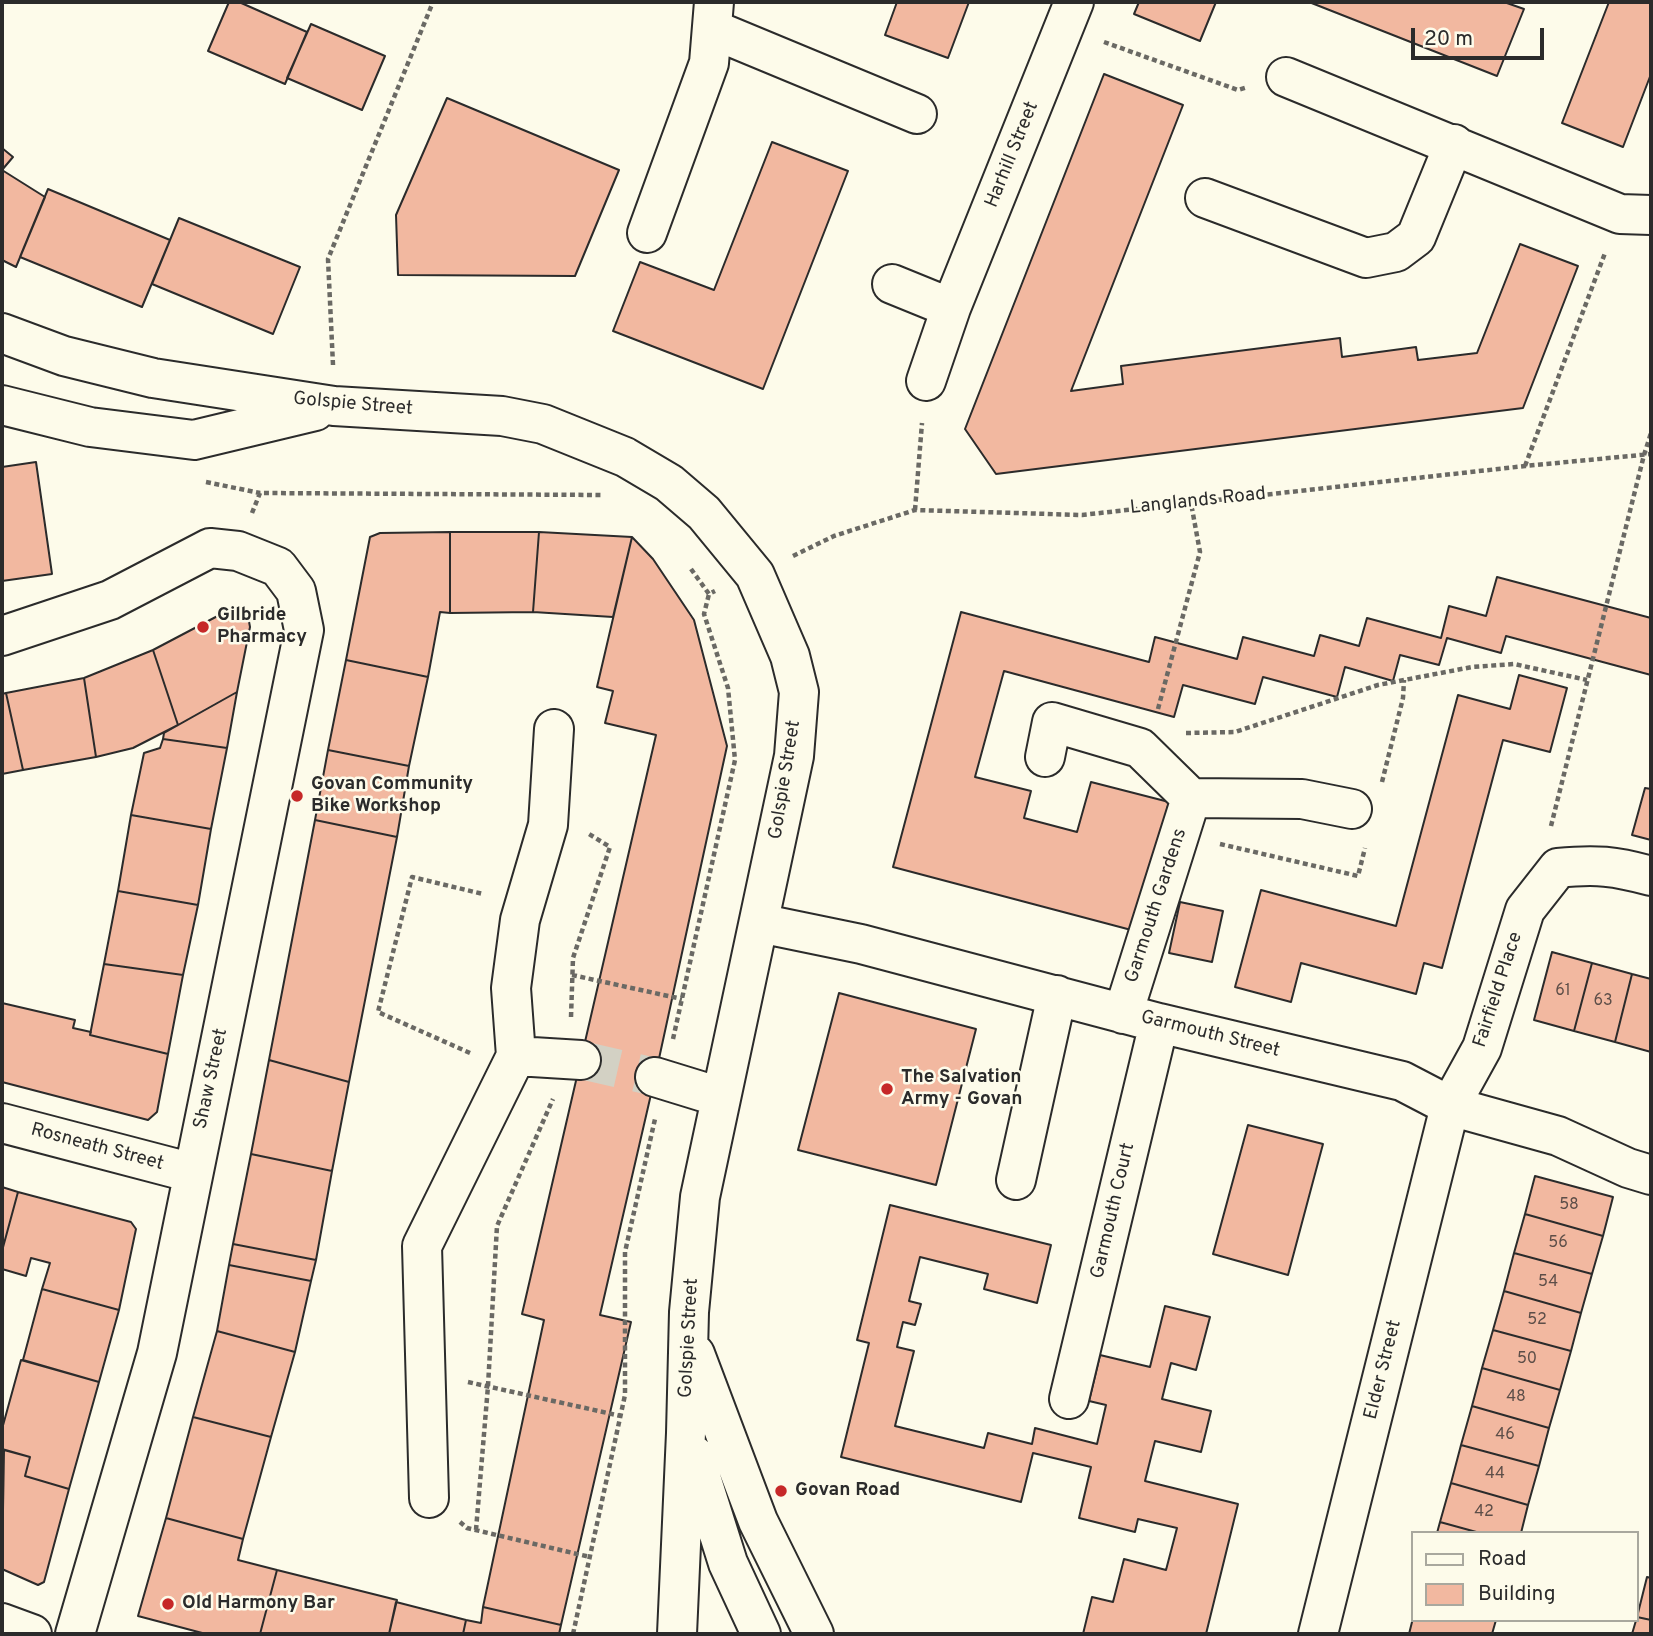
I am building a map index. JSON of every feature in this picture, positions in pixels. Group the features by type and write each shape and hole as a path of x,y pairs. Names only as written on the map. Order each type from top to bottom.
{"street":[{"path":"647,233 709,63 713,15 917,114"},
{"name":"Harhill Street","path":"926,381 951,308 1069,15"},
{"path":"1286,77 1636,214"},
{"path":"1205,198 1366,258 1395,252 1416,237 1454,144"},
{"path":"892,284 951,308"},
{"name":"Golspie Street","path":"2,333 64,356 153,378 334,406 502,416 543,424 625,457 669,483 704,513 755,575 790,656 799,692 794,756 700,1197 688,1336 687,1433 677,1634"},
{"path":"2,405 90,427 194,440 334,406"},
{"path":"2,636 110,600 210,548 238,551"},
{"name":"Shaw Street","path":"75,1634 157,1353 304,630 296,591 278,567 238,551"},
{"path":"1045,757 1052,722 1146,738 1191,798 1302,800 1352,809"},
{"path":"429,1498 422,1246 516,1056 511,988 520,920 548,825 554,729"},
{"name":"Garmouth Gardens","path":"1141,1018 1191,798"},
{"path":"1558,868 1587,865 1617,867 1651,876"},
{"name":"Fairfield Place","path":"1450,1106 1482,1048 1525,910 1558,868"},
{"name":"Garmouth Street","path":"759,923 861,944 1141,1018 1402,1081 1450,1106 1558,1136 1628,1168 1651,1175"},
{"path":"1016,1180 1057,995"},
{"name":"Garmouth Court","path":"1069,1399 1141,1018"},
{"path":"516,1056 575,1060"},
{"path":"655,1077 720,1097"},
{"name":"Elder Street","path":"1318,1634 1450,1106"},
{"name":"Rosneath Street","path":"2,1123 193,1173"},
{"path":"688,1336 758,1521 814,1634"},
{"path":"687,1433 728,1563 761,1634"},
{"path":"2,1623 32,1634"}],"path":[{"path":"334,406 328,259 433,2"},
{"path":"1069,15 1238,90 1286,77"},
{"path":"1525,466 1636,214"},
{"path":"915,510 926,381"},
{"path":"1558,868 1550,829 1651,433"},
{"name":"Langlands Road","path":"687,564 709,594 755,575 834,536 915,510 1082,515 1651,454"},
{"path":"238,551 260,493 600,495 611,498"},
{"path":"1191,503 1200,552 1146,738 1181,733 1235,732 1378,685 1472,667 1514,664 1587,680"},
{"path":"476,1530 488,1386 496,1226 575,1060 573,958 610,847 593,834 548,825"},
{"path":"378,1012 412,877 525,904"},
{"path":"572,975 682,999"},
{"path":"425,1372 621,1416"},
{"path":"429,1498 467,1528 590,1557"}],"building":[{"path":"229,2 239,2 307,32 285,84 208,51"},
{"path":"897,2 969,2 948,58 885,35"},
{"path":"1139,2 1216,2 1200,41 1134,14"},
{"path":"1309,2 1504,2 1524,9 1497,76"},
{"path":"1609,2 1651,2 1651,74 1623,147 1562,123"},
{"path":"311,24 385,56 362,110 287,78"},
{"path":"1104,74 1183,105 1071,391 1123,384 1121,366 1340,338 1342,357 1416,347 1418,360 1477,353 1520,244 1578,266 1523,408 996,474 965,429"},
{"path":"447,98 619,170 575,276 398,275 396,215"},
{"path":"772,142 848,171 763,389 613,331 640,262 714,290"},
{"path":"2,148 13,157 2,170"},
{"path":"2,170 45,197 16,267 2,260"},
{"path":"48,189 170,240 142,307 20,257"},
{"path":"179,218 300,267 273,334 152,284"},
{"path":"36,462 52,574 2,581 2,467"},
{"path":"450,532 450,613 440,612 428,677 346,660 370,537 380,533"},
{"path":"450,532 539,532 533,612 450,613"},
{"path":"539,532 632,537 613,617 533,612"},
{"path":"632,537 653,559 694,620 727,746 600,1315 631,1322 561,1625 483,1607 544,1320 522,1314 656,735 605,723 613,691 597,687"},
{"path":"1497,577 1651,618 1651,675 1506,636 1501,653 1447,638 1439,665 1400,655 1393,681 1345,667 1337,697 1263,677 1255,704 1183,685 1174,717 1004,671 975,777 1031,791 1024,818 1077,832 1091,782 1169,802 1135,931 893,867 961,612 1149,662 1155,637 1237,659 1243,637 1314,656 1320,635 1359,646 1367,618 1441,638 1449,606 1486,616"},
{"path":"237,609 248,616 250,627 237,692 178,725 153,650 229,610"},
{"path":"153,650 178,725 133,748 96,757 84,678"},
{"path":"346,660 428,677 409,766 328,750"},
{"path":"1519,675 1567,688 1550,752 1503,740 1442,968 1424,963 1416,994 1301,963 1291,1002 1235,987 1261,890 1396,926 1458,695 1510,709"},
{"path":"84,678 96,757 23,770 6,693"},
{"path":"237,692 227,748 163,739 164,733"},
{"path":"6,693 23,770 2,774 2,694"},
{"path":"163,739 227,748 211,829 131,815 144,753 160,748"},
{"path":"328,750 409,766 397,837 315,820"},
{"path":"1645,788 1651,789 1651,840 1632,835"},
{"path":"131,815 211,829 198,905 118,891"},
{"path":"315,820 397,837 349,1082 269,1060"},
{"path":"118,891 198,905 183,975 104,964"},
{"path":"1180,902 1223,911 1212,962 1169,953"},
{"path":"1552,952 1592,963 1574,1031 1534,1020"},
{"path":"1592,963 1632,974 1615,1042 1574,1031"},
{"path":"104,964 183,975 168,1054 90,1035"},
{"path":"1632,974 1651,979 1651,1052 1615,1042"},
{"name":"The Salvation Army - Govan","path":"839,993 976,1029 936,1185 798,1150"},
{"path":"2,1003 75,1020 73,1028 91,1032 90,1035 168,1054 157,1112 148,1120 2,1082"},
{"path":"269,1060 349,1082 332,1171 251,1154"},
{"path":"1248,1125 1323,1144 1288,1275 1213,1254"},
{"path":"251,1154 332,1171 316,1260 233,1244"},
{"path":"1535,1176 1613,1197 1603,1236 1525,1214"},
{"path":"2,1187 18,1192 2,1251"},
{"path":"18,1192 131,1222 136,1229 119,1310 42,1289 50,1263 31,1258 26,1276 2,1269 2,1251"},
{"path":"890,1205 1051,1245 1037,1303 984,1289 988,1274 920,1257 909,1301 921,1304 915,1325 903,1322 897,1347 914,1351 895,1426 984,1448 988,1433 1032,1444 1035,1428 1097,1444 1106,1405 1089,1401 1100,1355 1150,1367 1165,1306 1210,1317 1196,1370 1171,1363 1162,1399 1211,1411 1201,1452 1155,1441 1145,1481 1238,1504 1206,1634 1083,1634 1092,1597 1113,1602 1124,1559 1166,1570 1177,1528 1138,1519 1135,1532 1079,1518 1091,1467 1033,1453 1021,1502 841,1457 869,1343 857,1340"},
{"path":"1525,1214 1603,1236 1592,1274 1514,1253"},
{"path":"233,1244 316,1260 311,1281 229,1265"},
{"path":"1514,1253 1592,1274 1581,1313 1504,1291"},
{"path":"229,1265 311,1281 295,1352 217,1331"},
{"path":"42,1289 119,1310 99,1382 23,1360"},
{"path":"1504,1291 1581,1313 1571,1351 1493,1330"},
{"path":"1493,1330 1571,1351 1560,1390 1482,1368"},
{"path":"217,1331 295,1352 271,1437 193,1417"},
{"path":"21,1360 99,1382 69,1489 25,1476 30,1457 2,1449 2,1429"},
{"path":"1482,1368 1560,1390 1549,1428 1472,1406"},
{"path":"1472,1406 1549,1428 1539,1466 1461,1445"},
{"path":"193,1417 271,1437 243,1539 166,1518"},
{"path":"1461,1445 1539,1466 1528,1505 1451,1483"},
{"path":"4,1450 30,1457 25,1476 69,1489 44,1582 38,1585 2,1569"},
{"path":"1451,1483 1528,1505 1522,1531 1473,1531 1440,1522"},
{"path":"166,1518 243,1539 238,1560 277,1570 260,1634 206,1634 138,1616"},
{"path":"1440,1522 1473,1531 1438,1531"},
{"path":"277,1570 397,1600 389,1634 260,1634"},
{"path":"1647,1577 1651,1578 1651,1620 1639,1617"},
{"path":"396,1602 466,1620 463,1634 389,1634"},
{"path":"483,1607 561,1625 559,1634 463,1634 466,1620 481,1623"},
{"path":"1639,1617 1651,1620 1651,1634 1632,1634"},
{"path":"1412,1622 1495,1622 1492,1634 1409,1634"}],"tunnel":[{"path":"581,1060 655,1077"}],"place":[{"name":"Gilbride Pharmacy","path":"203,627"},
{"name":"Govan Community Bike Workshop","path":"297,796"},
{"name":"The Salvation Army - Govan","path":"887,1089"},
{"name":"Govan Road","path":"781,1491"},
{"name":"Old Harmony Bar","path":"168,1604"}]}
